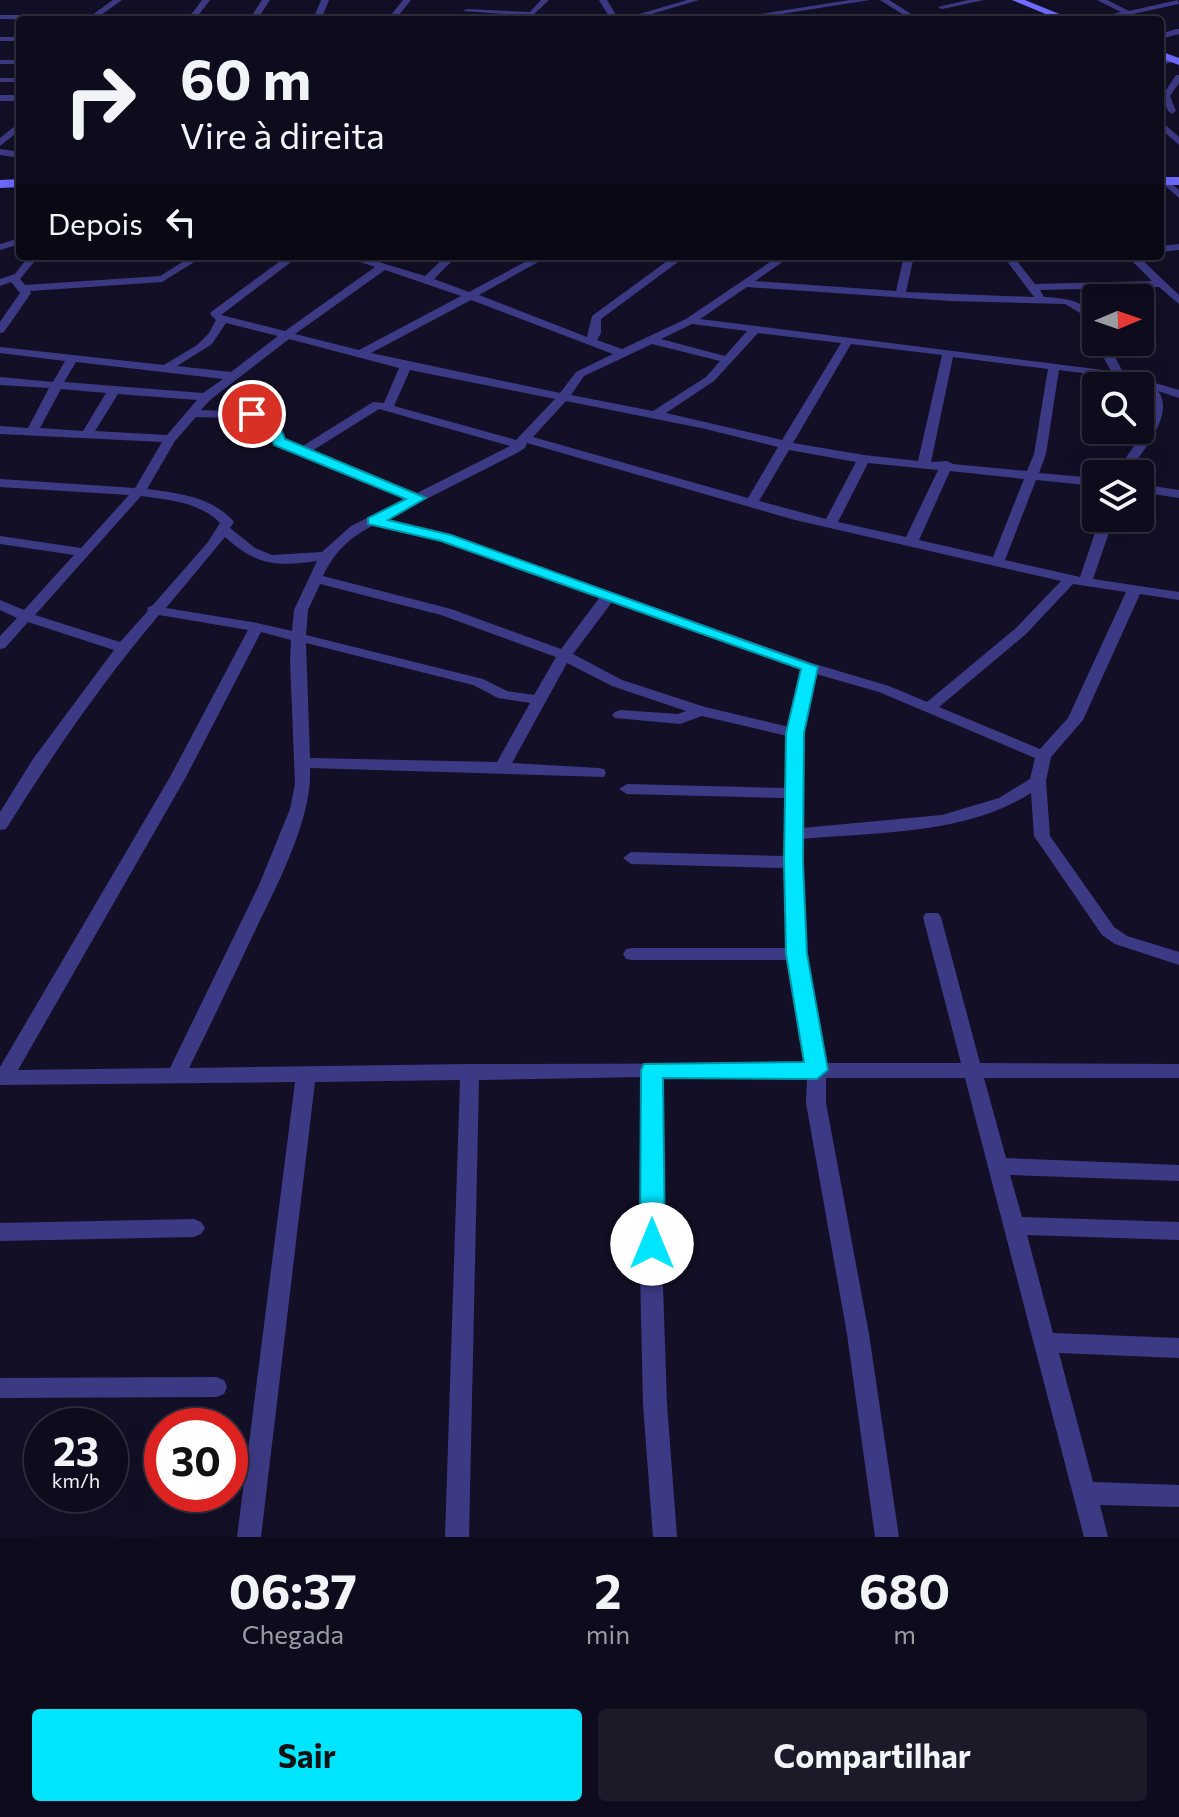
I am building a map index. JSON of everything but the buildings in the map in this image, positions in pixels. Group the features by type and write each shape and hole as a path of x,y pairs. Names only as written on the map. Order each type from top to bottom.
{"street":[{"path":"95,16 118,0"},
{"path":"394,16 407,0"},
{"path":"461,16 476,0"},
{"path":"467,11 532,14 545,0"},
{"path":"637,16 695,0"},
{"path":"758,16 866,0"},
{"path":"884,0 910,16"},
{"path":"942,7 980,0"},
{"path":"1017,0 1054,16"},
{"path":"1101,0 1128,13"},
{"path":"1113,16 1179,2"},
{"path":"775,6 801,16"},
{"path":"1176,110 1166,96 1176,89 1179,77"},
{"path":"1164,127 1179,142"},
{"path":"0,143 16,129"},
{"path":"0,283 14,279 31,260"},
{"path":"24,290 162,279 193,260"},
{"path":"289,260 215,314 406,366 655,415 784,445 864,459 1082,480"},
{"path":"368,260 428,279 621,353"},
{"path":"428,279 448,260"},
{"path":"361,354 537,260"},
{"path":"590,342 595,333 596,318 676,260"},
{"path":"177,1074 224,980 298,809 302,763 297,660 301,610 326,555 348,535 524,442 580,374 690,321 780,260"},
{"path":"900,295 908,260"},
{"path":"1011,260 1035,287 1041,300"},
{"path":"1136,260 1179,301"},
{"path":"0,645 139,491 170,439 206,397 383,266"},
{"path":"14,279 24,290"},
{"path":"746,284 900,295 1067,301 1082,309"},
{"path":"1035,287 1160,284"},
{"path":"0,330 24,290"},
{"path":"169,367 199,350 219,328 222,318"},
{"path":"690,321 1093,372"},
{"path":"655,415 710,379 756,328"},
{"path":"650,340 728,360"},
{"path":"751,503 848,340"},
{"path":"0,350 231,376"},
{"path":"924,464 937,393 948,355"},
{"path":"32,431 72,358"},
{"path":"388,407 406,366"},
{"path":"997,563 1040,454 1054,366"},
{"path":"0,381 206,397"},
{"path":"1154,386 1179,394"},
{"path":"88,433 115,388"},
{"path":"1154,394 1158,399 1159,414 1154,422"},
{"path":"303,451 371,406 388,407 910,544 1134,591 1179,596"},
{"path":"193,413 265,416 274,424 279,442 418,498"},
{"path":"0,430 170,439"},
{"path":"830,524 864,459"},
{"path":"910,544 947,465"},
{"path":"0,483 139,491 210,507 227,519 224,530 123,648 41,759 0,825"},
{"path":"1154,490 1179,494"},
{"path":"374,521 446,538 810,667 931,706 1043,756"},
{"path":"224,530 246,550 265,560 326,555"},
{"path":"931,706 1078,580 1100,532"},
{"path":"0,540 83,552"},
{"path":"314,578 446,612 564,655 617,683 701,711 795,733"},
{"path":"1134,591 1075,720 1043,756 1038,781 1042,836 1108,931 1121,940 1179,959"},
{"path":"502,767 564,655 608,597"},
{"path":"0,604 24,616 123,648"},
{"path":"153,610 257,627 478,682 503,695 537,700"},
{"path":"2,1077 178,777 257,627"},
{"path":"810,667 795,733 793,862 796,954 817,1070 816,1103 850,1308 858,1334 887,1537"},
{"path":"620,715 680,719 701,711"},
{"path":"302,763 502,767 598,773"},
{"path":"795,834 943,820 1005,802 1038,781"},
{"path":"627,789 794,793"},
{"path":"631,858 793,862"},
{"path":"932,917 1096,1537"},
{"path":"632,954 796,954"},
{"path":"2,1077 652,1070 1179,1071"},
{"path":"652,1070 653,1213 650,1227 655,1404 665,1537"},
{"path":"457,1537 470,1071"},
{"path":"249,1537 306,1073"},
{"path":"998,1166 1179,1173"},
{"path":"1014,1226 1179,1231"},
{"path":"0,1232 194,1228"},
{"path":"1045,1343 1179,1348"},
{"path":"0,1388 216,1387"},
{"path":"1085,1493 1179,1496"}],"route":[{"path":"252,414 270,418 279,442 418,498 374,521 446,538 810,667 795,733 793,862 796,954 817,1070 652,1070 652,1244"}]}
